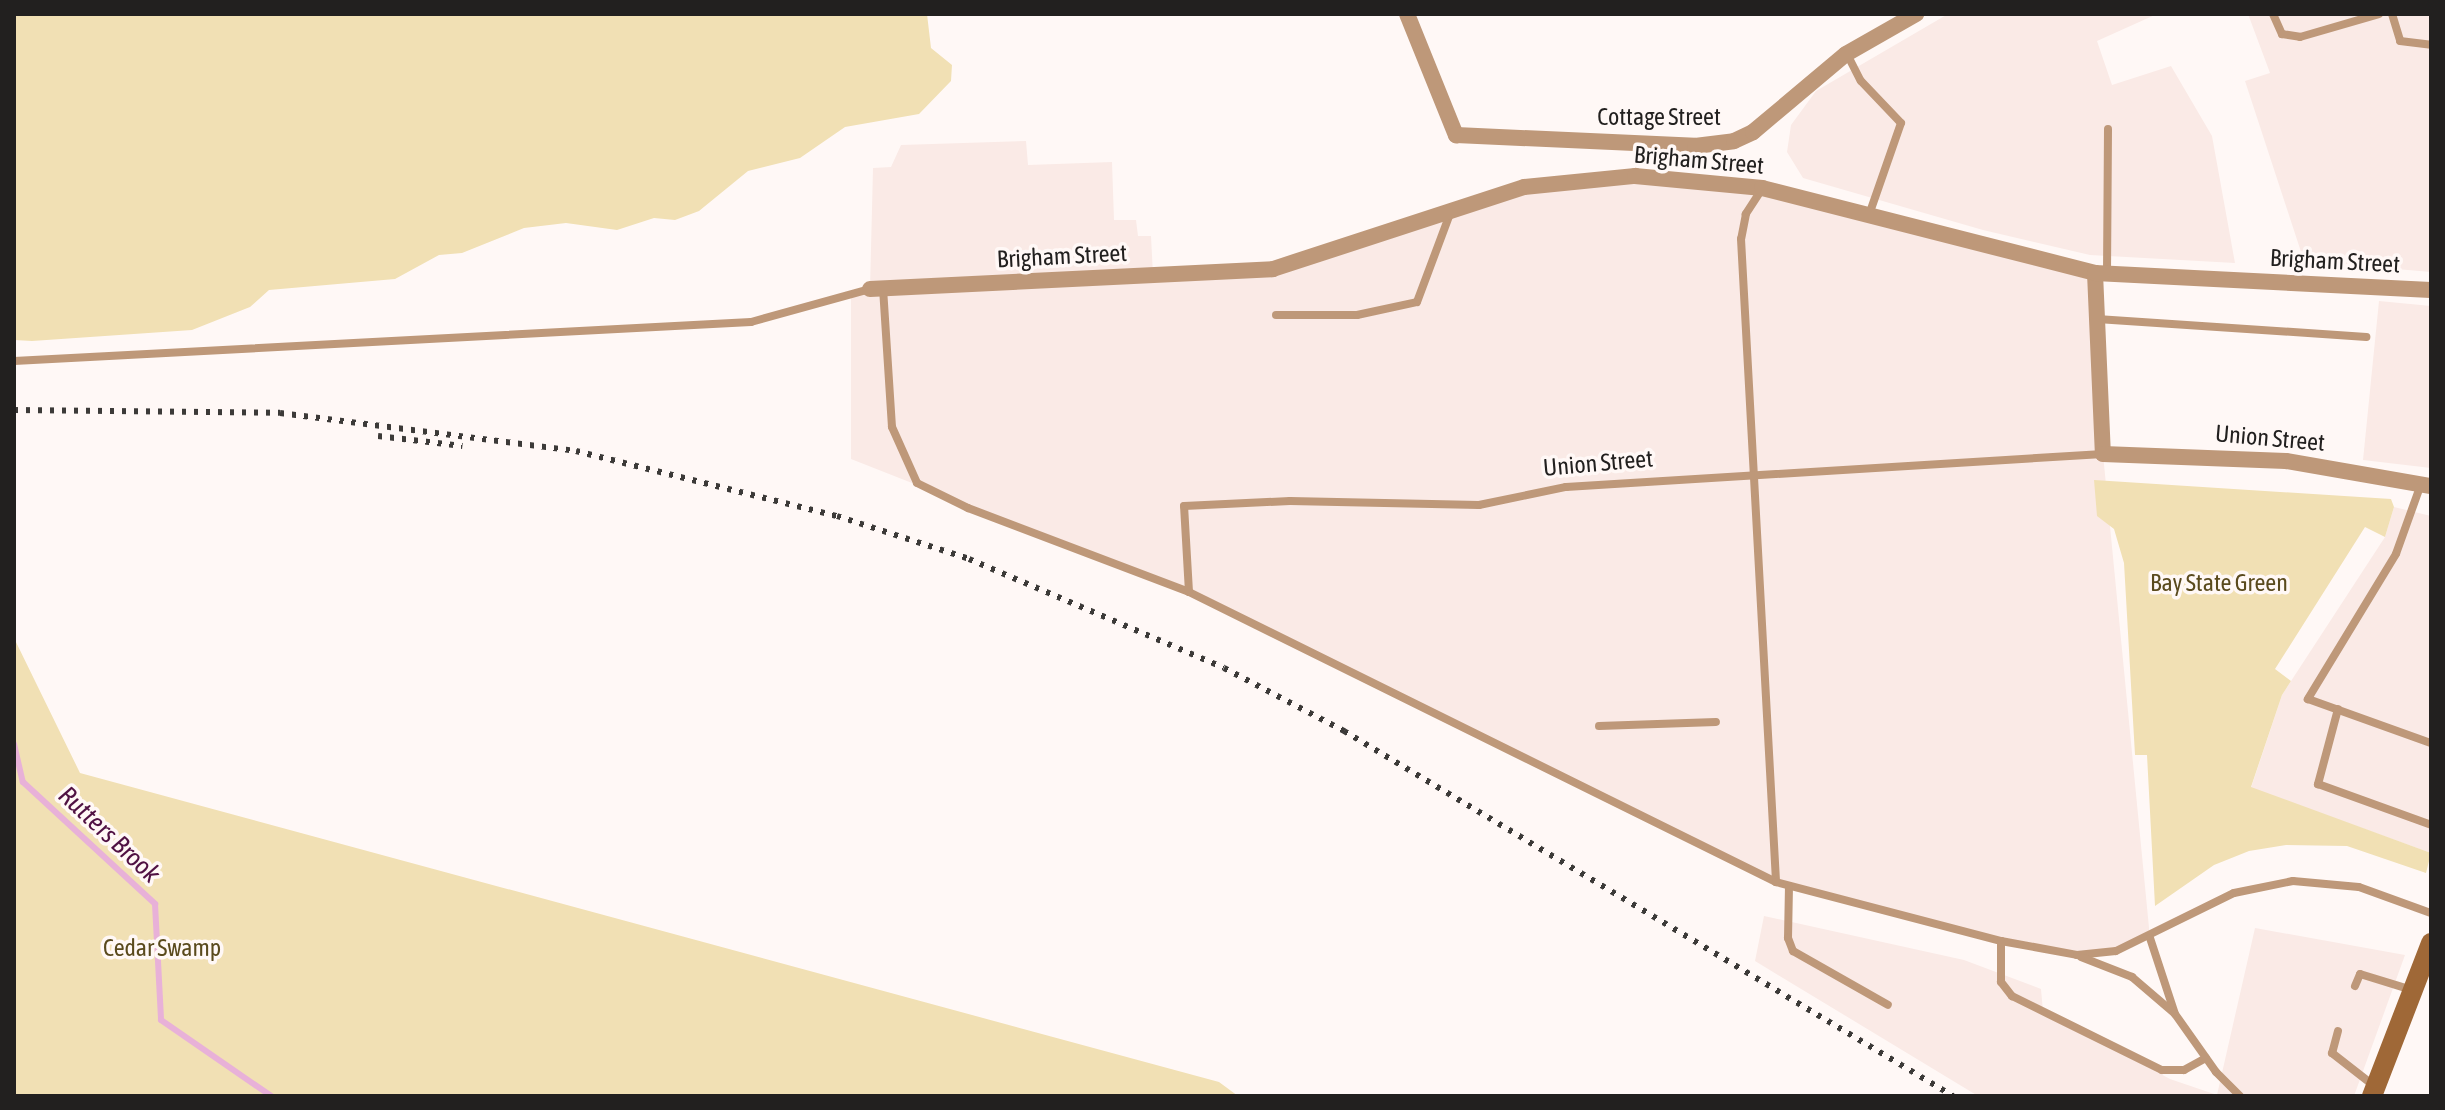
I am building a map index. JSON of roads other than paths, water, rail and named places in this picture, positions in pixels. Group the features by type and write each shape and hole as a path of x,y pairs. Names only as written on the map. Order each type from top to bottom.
{"main road":[{"path":"2374,1092 2430,951"}],"street":[{"name":"Cottage Street","path":"1407,14 1456,135 1722,144 1753,132 1846,54 1916,14"},
{"name":"Brigham Street","path":"876,289 1273,269 1524,187 1635,176 1762,188 2101,273 2431,290"},
{"path":"2101,273 2097,319 2103,454"},
{"name":"Union Street","path":"2103,454 2286,461 2426,485"}],"lane":[{"path":"2273,14 2282,34 2300,37 2379,14"},
{"path":"2392,14 2400,41 2431,45"},
{"path":"1846,54 1861,81 1901,123 1869,216"},
{"path":"2101,273 2108,129"},
{"path":"1762,188 1741,234 1776,882"},
{"path":"1276,315 1357,315 1417,302 1451,211"},
{"path":"14,361 751,322 876,289 892,427 917,483 968,508 1189,592 1776,882 2001,941 2077,955 2132,977 2175,1014 2206,1058 2240,1096"},
{"path":"2097,319 2366,337"},
{"name":"Union Street","path":"1189,592 1184,506 1290,501 1414,508 1479,505 1566,487 2103,454"},
{"path":"2426,485 2396,554 2308,699 2431,743"},
{"path":"2338,709 2318,784 2431,825"},
{"path":"1599,726 1716,722"},
{"path":"2077,955 2116,951 2150,938 2234,893 2293,881 2359,887 2431,913"},
{"path":"1789,886 1788,938 1793,951 1888,1005"},
{"path":"2150,938 2175,1014"},
{"path":"2001,941 2001,982 2012,996 2162,1070 2184,1070 2206,1058"},
{"path":"2355,986 2360,974 2413,990"},
{"path":"2338,1031 2332,1053 2374,1092"}],"waterway":[{"name":"Rutters Brook","path":"14,744 23,782 155,904 161,1020 271,1096"}],"railway":[{"path":"14,410 280,413 576,451 837,516 969,559 1224,668 1344,731 1953,1096"},
{"path":"378,436 462,446"}],"park label":[{"name":"Bay State Green","path":"2219,583"},
{"name":"Cedar Swamp","path":"162,948"}]}
